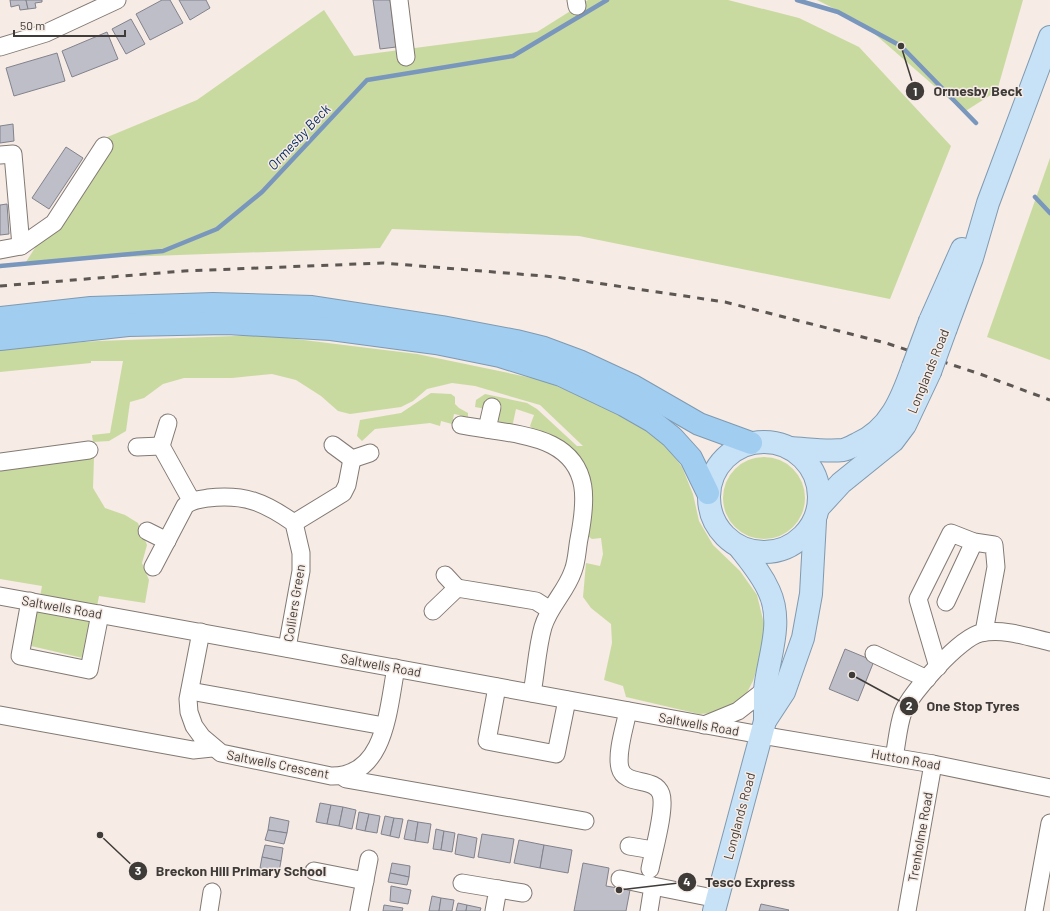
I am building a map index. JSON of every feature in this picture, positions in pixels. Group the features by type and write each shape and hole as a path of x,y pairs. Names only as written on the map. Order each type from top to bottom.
{"highway":[{"path":"0,318 91,308 213,304 312,307 442,327 516,341 544,348 579,361 633,386 699,424 751,443"},
{"path":"0,339 128,325 227,323 331,329 436,343 500,356 561,375 624,405 652,421 672,437 691,458 708,494"}],"main road":[{"name":"Longlands Road","path":"740,548 762,553 783,550 802,538 817,514 841,483 893,440 905,424 921,369 938,325 959,255 988,203 1050,36"},
{"name":"Longlands Road","path":"716,905 763,728 765,690 774,646 774,609 770,592 758,571 740,548 726,538 716,526 710,510 708,494 712,476 722,461 735,450 751,443 771,442 790,448 844,450 867,440 890,419 921,369"},
{"name":"Longlands Road","path":"763,728 784,692 803,638 812,594 820,490 815,473 804,458 790,448"}],"street":[{"path":"0,47 46,33 117,0"},
{"path":"399,0 406,57"},
{"path":"0,250 21,246 54,223 104,146"},
{"path":"0,155 13,154 21,246"},
{"path":"487,429 492,407"},
{"path":"168,423 161,446 191,500"},
{"path":"461,424 537,439 553,445 566,455 581,478 585,508 573,571 565,589 550,610 543,627 532,693"},
{"path":"333,445 352,459"},
{"path":"137,447 161,446"},
{"path":"0,462 89,450"},
{"path":"352,459 370,453"},
{"path":"153,567 185,506 191,500 222,497 248,498 274,509 294,524 343,493 347,484 352,459"},
{"name":"Colliers Green","path":"287,648 301,571 301,553 294,524"},
{"path":"147,531 167,541"},
{"path":"932,673 918,599 950,534 954,533 974,542 994,544 996,560 991,598 984,632"},
{"path":"946,602 974,542"},
{"path":"444,575 457,588 536,601 550,610"},
{"path":"434,611 457,588"},
{"name":"Saltwells Road","path":"0,596 704,725 763,728"},
{"path":"30,601 20,656 89,670 100,614"},
{"path":"894,757 903,713 914,692 962,643 980,633 1002,631 1050,642"},
{"name":"Saltwells Crescent","path":"201,632 190,691 189,712 194,726 202,738 212,748 221,753 331,776 342,776 364,765 375,753 384,726 396,668"},
{"path":"874,654 932,673"},
{"path":"497,687 487,741 502,744 556,754 567,700"},
{"path":"704,725 738,711 765,690"},
{"path":"190,691 384,726"},
{"path":"628,711 619,759 620,770 626,776 634,780 653,784 659,789 663,803 650,869"},
{"path":"0,715 193,750 212,748"},
{"name":"Hutton Road","path":"763,728 894,757 1050,788"},
{"name":"Trenholme Road","path":"907,911 933,764"},
{"path":"342,776 346,779 585,821"},
{"path":"1034,911 1050,824"},
{"path":"629,846 653,850"},
{"path":"359,911 369,859"},
{"path":"314,871 365,881"},
{"path":"620,879 653,886 716,905"},
{"path":"462,883 523,893"},
{"path":"649,911 653,886"},
{"path":"494,911 498,888"},
{"path":"209,911 212,892"}],"green space":[{"path":"588,0 728,0 799,18 859,47 951,146 890,299 579,236 392,229 380,248 93,258 26,262 105,138 197,100 324,10 354,56 537,32"},
{"path":"817,0 1023,0 997,91 964,112 861,22"},
{"path":"1050,158 1050,360 987,337"},
{"path":"263,335 417,354 542,380 597,403 645,429 666,446 682,467 693,494 699,521 713,545 740,571 757,595 767,636 753,681 744,698 727,712 699,714 626,697 623,686 604,680 612,643 611,624 591,608 583,597 586,563 600,566 603,554 601,538 592,539 585,534 591,488 530,426 534,415 516,409 513,423 510,427 502,425 489,411 475,407 476,400 485,394 527,403 537,409 577,446 583,446 540,405 475,386 452,383 427,389 413,401 401,407 350,414 338,411 321,396 296,380 272,374 232,378 184,378 163,384 144,398 130,402 126,431 109,441 93,442 92,435 110,433 123,361 91,361 91,363 0,372 0,348 98,341"},
{"path":"431,393 451,394 455,397 455,404 468,413 468,417 454,414 452,424 441,421 440,426 430,423 375,429 362,441 357,436 360,420 401,413"},
{"path":"764,457 780,460 793,469 802,482 805,498 802,514 793,527 780,536 764,539 748,536 735,527 726,514 723,498 726,482 735,469 748,460"},
{"path":"94,458 93,488 105,508 125,515 138,523 147,545 142,563 149,580 145,603 99,596 87,659 31,646 42,586 0,579 0,471"}],"building":[{"path":"10,0 26,0 28,9 20,10 19,5 11,7"},
{"path":"26,0 42,0 42,2 35,3 36,8 28,9"},
{"path":"162,0 170,0 183,23 150,40 136,14"},
{"path":"179,0 206,0 210,8 190,20"},
{"path":"373,0 390,0 396,47 380,49"},
{"path":"131,19 145,44 126,54 112,29"},
{"path":"107,32 118,59 72,77 62,51"},
{"path":"57,53 65,81 14,96 6,68"},
{"path":"13,124 14,141 0,143 0,126"},
{"path":"66,147 83,158 49,209 32,198"},
{"path":"7,204 9,234 0,235 0,205"},
{"path":"845,649 874,661 858,701 829,689"},
{"path":"320,803 331,805 327,824 316,822"},
{"path":"331,805 343,807 339,826 327,824"},
{"path":"343,807 356,810 352,829 339,826"},
{"path":"359,812 369,814 365,831 356,829"},
{"path":"369,814 380,816 377,833 365,831"},
{"path":"385,816 394,818 390,836 381,834"},
{"path":"270,817 289,821 287,833 268,830"},
{"path":"394,818 403,819 399,838 390,836"},
{"path":"408,820 418,822 415,841 404,839"},
{"path":"418,822 431,824 428,843 415,841"},
{"path":"436,829 444,831 441,850 433,849"},
{"path":"268,830 287,833 284,844 265,840"},
{"path":"444,831 455,833 452,852 441,850"},
{"path":"458,834 477,838 474,858 455,854"},
{"path":"482,834 514,839 510,863 478,857"},
{"path":"519,840 544,845 540,868 514,863"},
{"path":"265,845 283,848 281,861 262,857"},
{"path":"544,845 572,850 568,873 540,868"},
{"path":"262,857 281,861 279,872 260,868"},
{"path":"392,863 410,866 409,877 390,873"},
{"path":"583,863 609,868 606,886 630,890 626,911 574,911"},
{"path":"390,873 409,877 407,885 388,882"},
{"path":"391,886 411,890 408,904 390,901"},
{"path":"432,896 441,898 439,911 429,911"},
{"path":"441,898 454,900 452,911 439,911"},
{"path":"458,903 467,905 466,911 456,911"},
{"path":"761,904 789,910 759,911"},
{"path":"384,905 403,908 402,911 383,911"},
{"path":"467,905 481,908 480,911 466,911"}],"waterway":[{"name":"Ormesby Beck","path":"0,266 163,251 217,229 262,192 367,80 513,56 607,0"},
{"name":"Ormesby Beck","path":"797,0 838,12 901,46 976,123"},
{"path":"1035,197 1050,213"}],"railway":[{"path":"0,286 184,271 383,263 556,277 725,302 886,343 980,374 1050,400"}],"place":[{"name":"Ormesby Beck","path":"901,46"},
{"name":"One Stop Tyres","path":"852,675"},
{"name":"Breckon Hill Primary School","path":"100,835"},
{"name":"Tesco Express","path":"619,890"}]}
